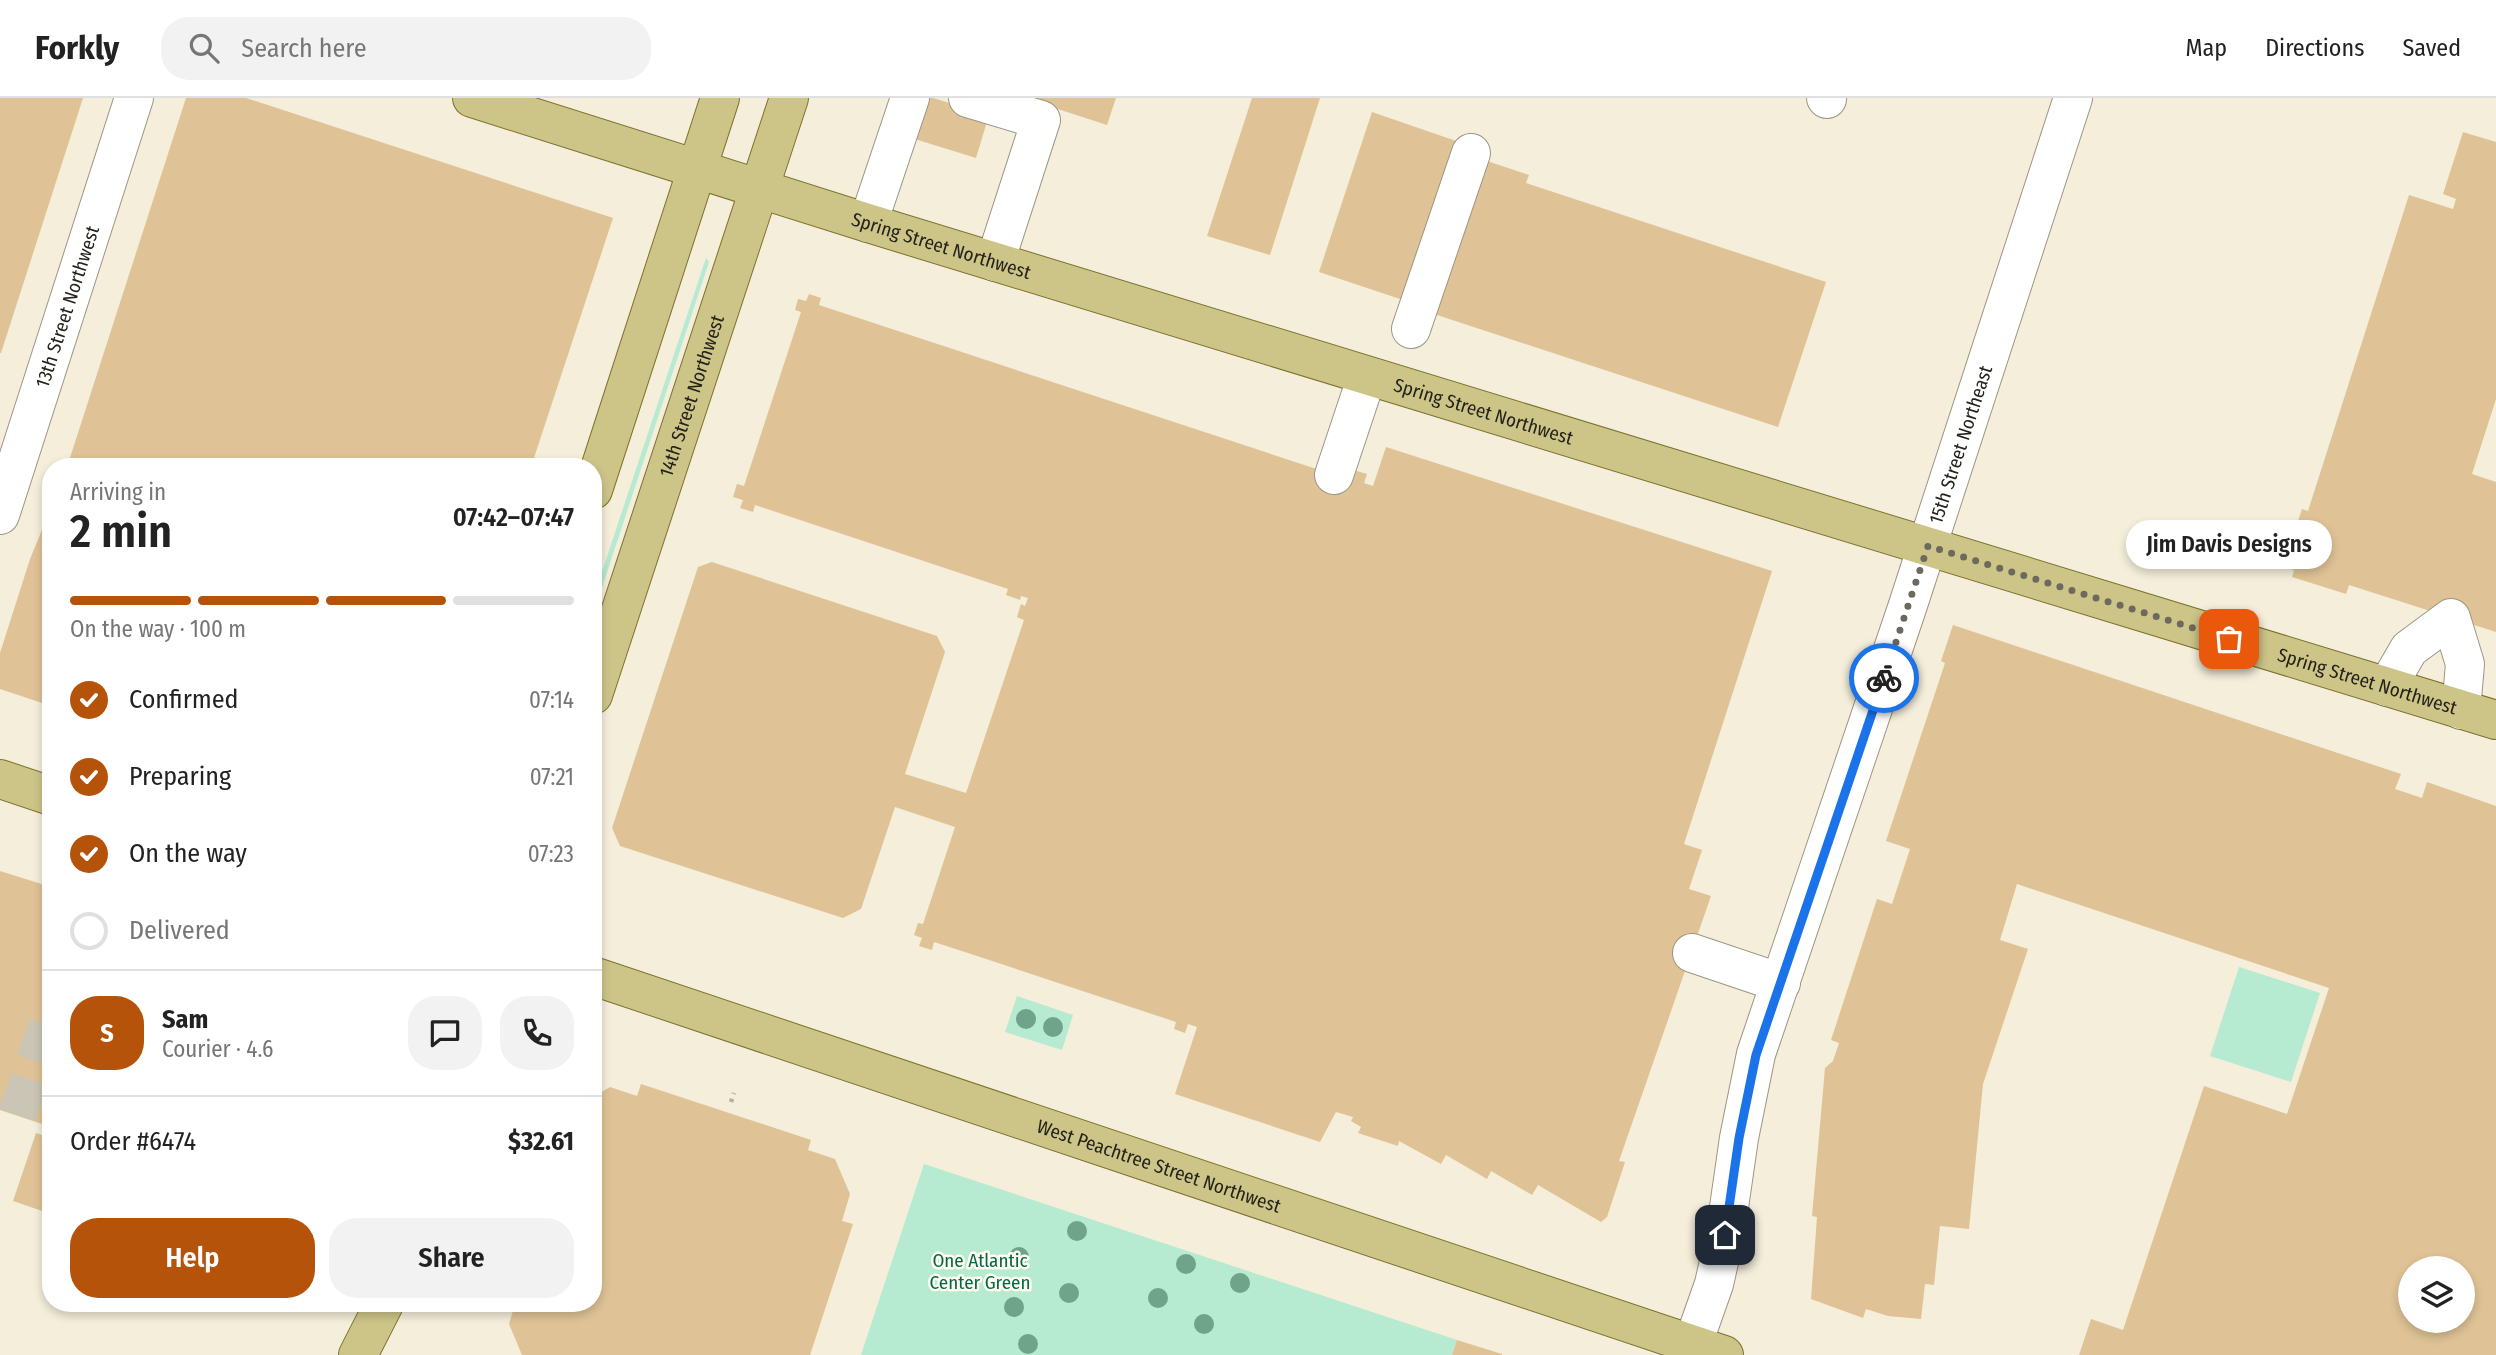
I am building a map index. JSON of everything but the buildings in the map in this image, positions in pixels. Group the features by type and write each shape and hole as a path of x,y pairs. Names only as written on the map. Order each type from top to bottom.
{"main road":[{"name":"Spring Street Northwest","path":"472,98 868,223 2478,715"},
{"path":"602,462 720,98"},
{"name":"14th Street Northwest","path":"602,668 789,98"},
{"path":"0,779 42,793"},
{"name":"West Peachtree Street Northwest","path":"602,979 1702,1352"},
{"path":"346,1355 350,1312"},
{"path":"358,1355 380,1312"}],"street":[{"name":"13th Street Northwest","path":"0,515 134,98"},
{"path":"868,223 910,98"},
{"path":"968,98 1041,120 995,262"},
{"name":"15th Street Northeast","path":"1702,1352 1756,1055 1928,546 2073,98"},
{"path":"1411,328 1471,153"},
{"path":"1334,475 1367,376"},
{"path":"2387,687 2409,649 2451,618 2478,715"},
{"path":"1692,953 1781,983"}],"path":[{"path":"732,1102 734,1093"}],"green space":[{"path":"706,258 709,262 602,588 602,572"},
{"path":"2239,967 2320,993 2291,1082 2210,1056"},
{"path":"1017,996 1073,1015 1062,1050 1005,1032"},
{"name":"One Atlantic Center Green","path":"924,1164 1457,1340 1452,1355 861,1355"}],"tunnel":[{"path":"17,1115 42,1042"}],"way so far":[{"path":"1884,678 1928,546 2229,639"}],"place":[{"name":"Jim Davis Designs","path":"2229,639"}],"route":[{"path":"1725,1235 1739,1138 1756,1055 1884,678"}]}
